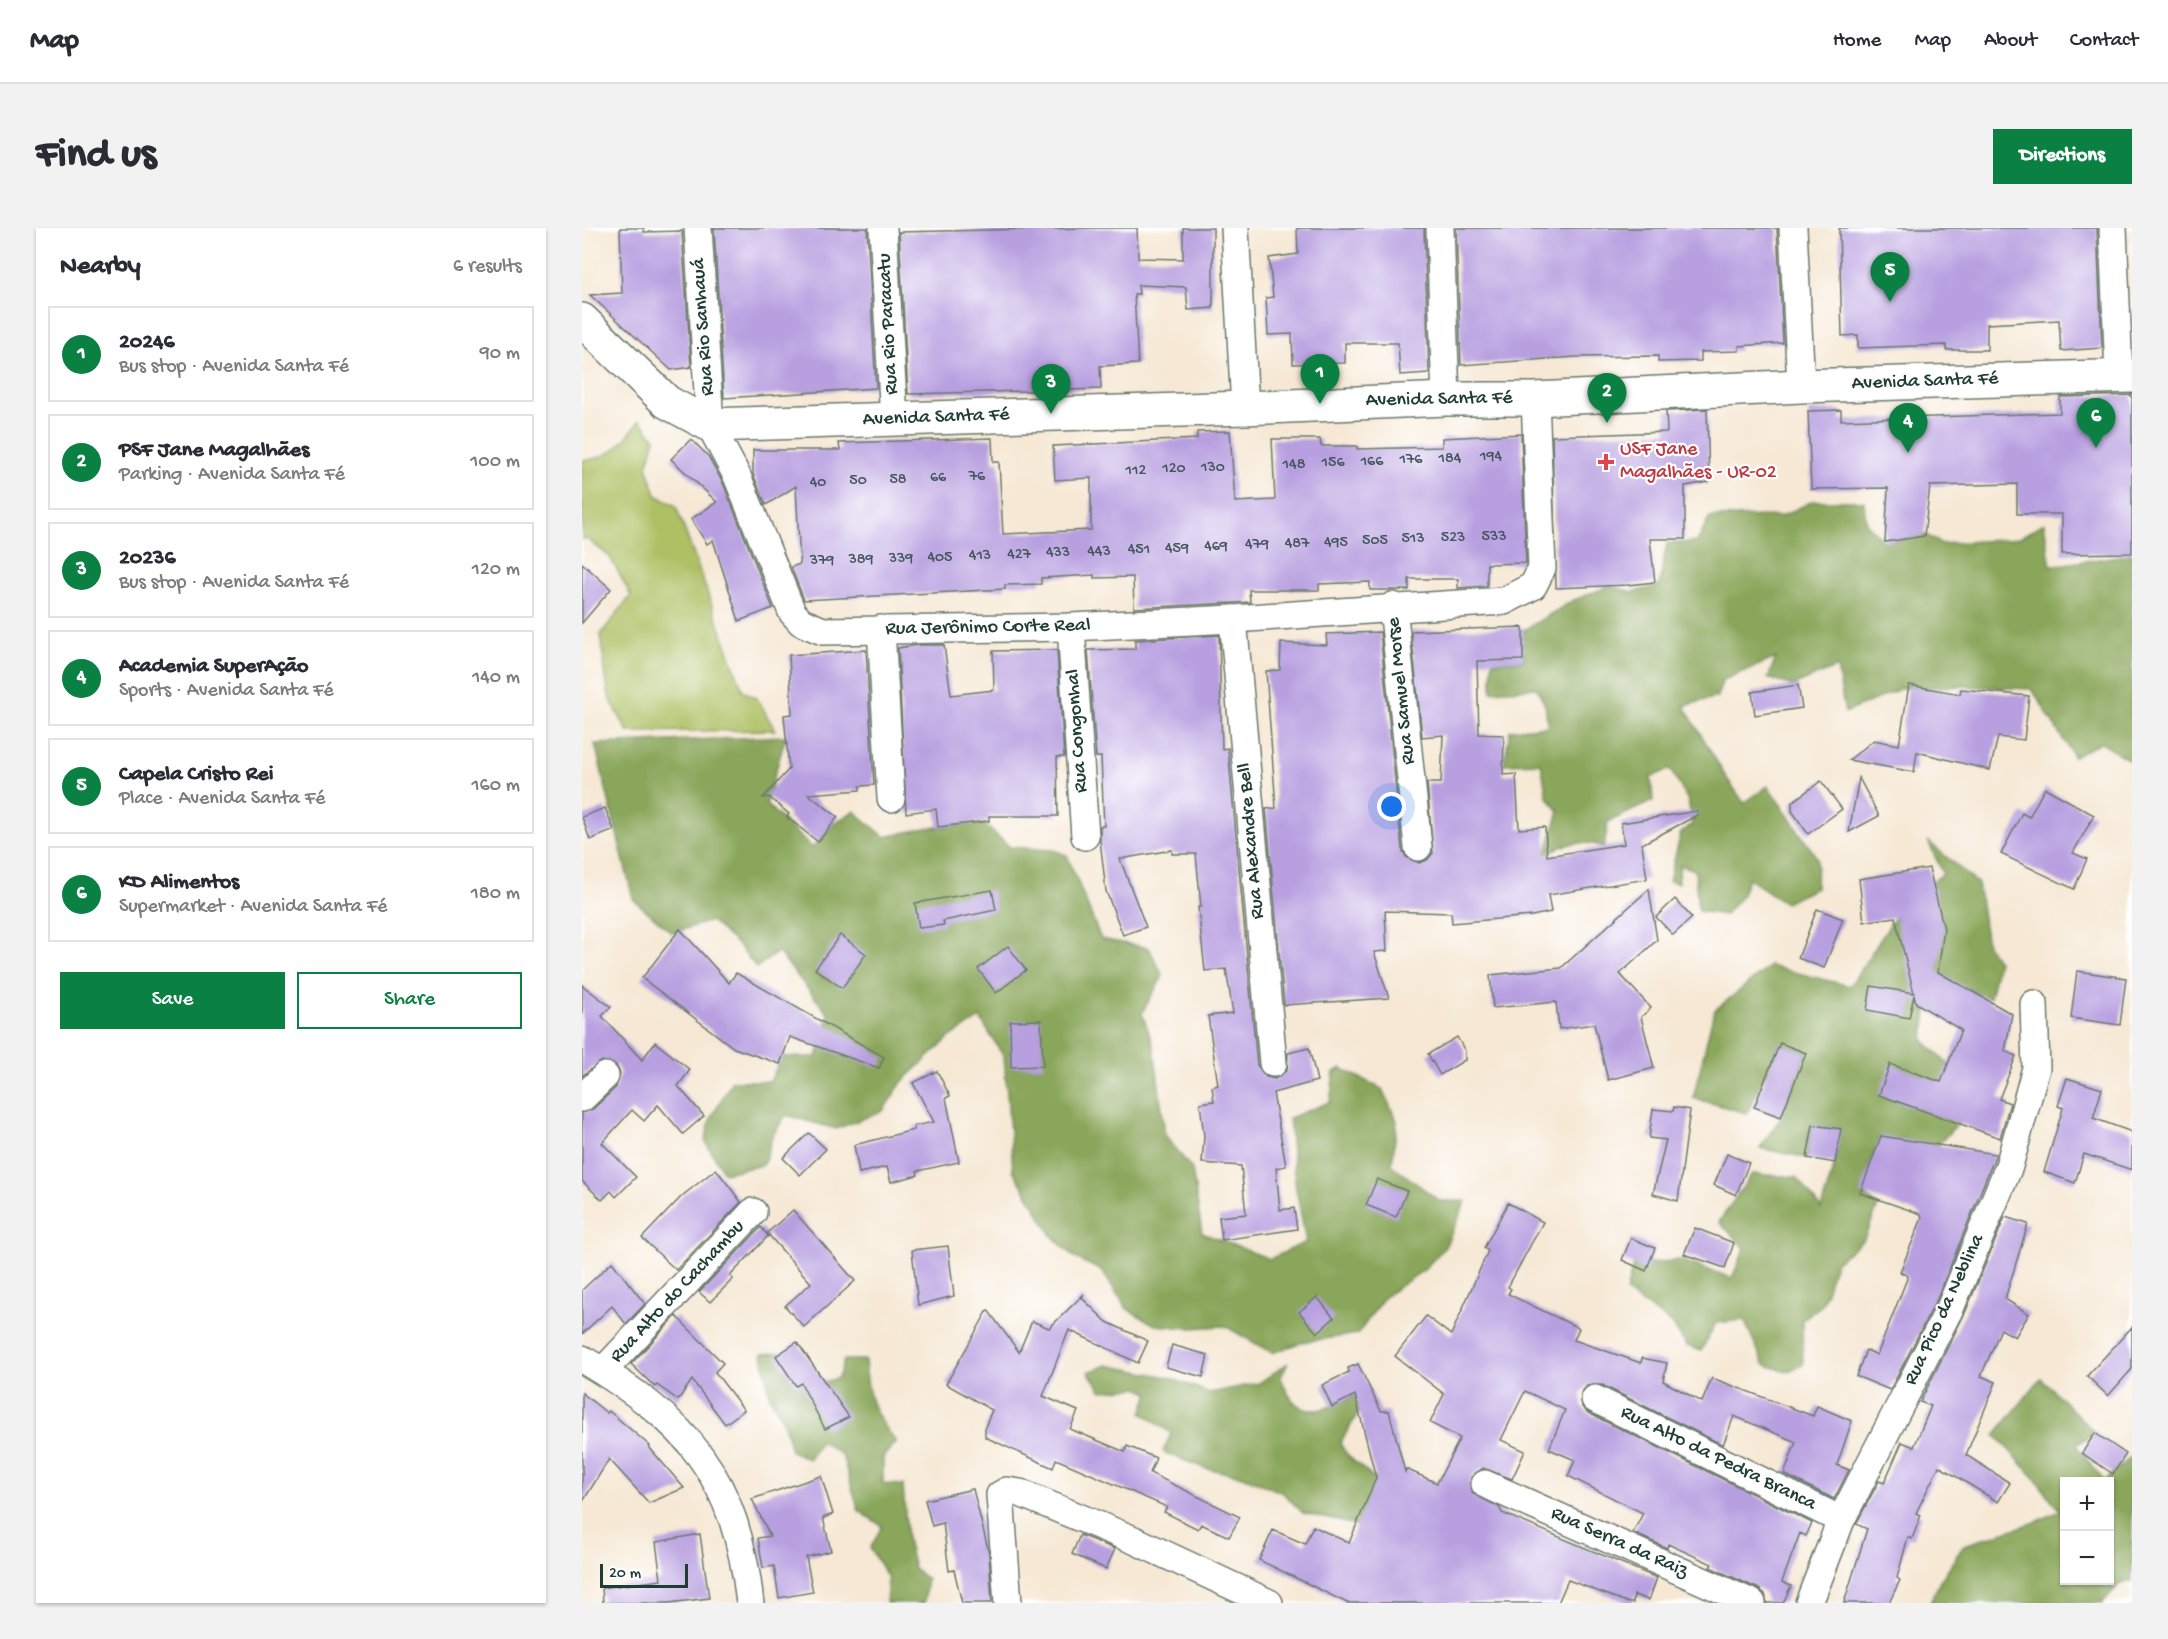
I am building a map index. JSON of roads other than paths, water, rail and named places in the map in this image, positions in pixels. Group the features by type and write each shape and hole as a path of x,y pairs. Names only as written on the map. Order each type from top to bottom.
{"main road":[{"path":"582,320 667,402 710,425"},
{"name":"Avenida Santa Fé","path":"710,425 1245,408 1446,399 1535,399 1802,386 2125,376"}],"street":[{"name":"Rua Rio Sanhauá","path":"698,228 710,425"},
{"name":"Rua Rio Paracatu","path":"883,228 894,420"},
{"path":"1235,228 1245,408"},
{"path":"1440,228 1446,399"},
{"path":"1793,228 1802,386"},
{"path":"2113,228 2125,376"},
{"name":"Rua Jerônimo Corte Real","path":"710,425 737,476 792,612 801,622 823,631 1071,627 1233,620 1393,606 1491,603 1517,596 1533,586 1542,568 1535,399"},
{"name":"Rua Samuel Morse","path":"1393,606 1418,847"},
{"name":"Rua Alexandre Bell","path":"1233,620 1273,1063"},
{"name":"Rua Congonhal","path":"1071,627 1085,836"},
{"path":"881,629 891,798"},
{"name":"Rua Pico da Neblina","path":"1809,1603 1841,1520 1952,1306 2008,1166 2036,1068 2034,1004"},
{"path":"582,1098 605,1076"},
{"name":"Rua Alto do Cachambu","path":"592,1365 753,1212"},
{"path":"592,1365 661,1414 695,1446 717,1478 739,1542 750,1603"},
{"name":"Rua Alto da Pedra Branca","path":"1595,1399 1841,1520"},
{"name":"Rua Serra da Raiz","path":"1485,1484 1752,1603"},
{"path":"1008,1603 1000,1496 1007,1491 1020,1493 1134,1540 1269,1603"}],"place":[{"name":"Capela Cristo Rei","path":"1890,302"},
{"name":"20246","path":"1320,404"},
{"name":"20236","path":"1051,414"},
{"name":"PSF Jane Magalhães","path":"1607,423"},
{"name":"KD Alimentos","path":"2096,448"},
{"name":"Academia SuperAção","path":"1908,453"},
{"name":"USF Jane Magalhães - UR-02","path":"1606,462"}]}
